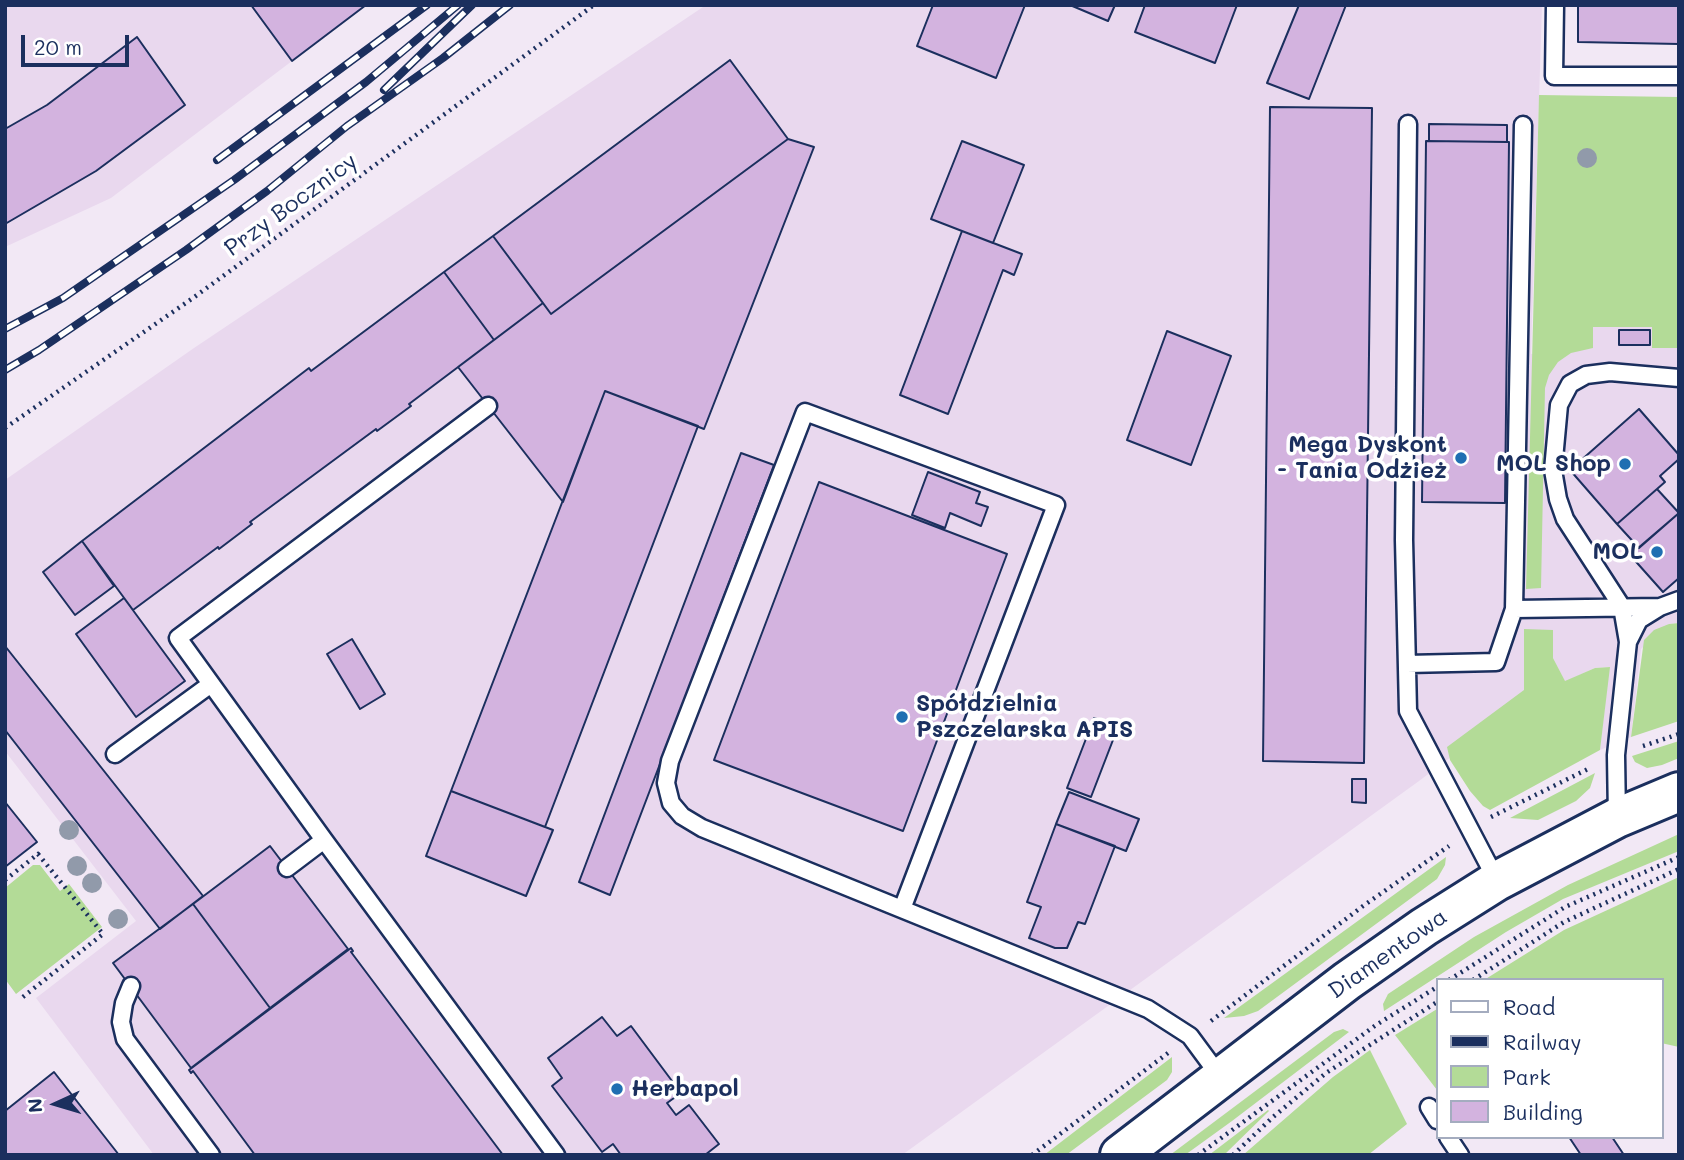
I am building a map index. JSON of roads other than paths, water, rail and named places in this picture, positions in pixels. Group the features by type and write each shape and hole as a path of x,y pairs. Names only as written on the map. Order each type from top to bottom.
{"street":[{"name":"Diamentowa","path":"1120,1155 1346,981 1424,927 1497,881 1617,818 1679,792"}],"lane":[{"path":"1555,5 1554,76 1679,76"},
{"path":"1408,124 1404,540 1408,711 1497,881"},
{"path":"1407,664 1496,662 1514,609 1523,125"},
{"path":"1617,818 1616,755 1628,642 1622,607 1565,519 1558,499 1553,470 1559,404 1570,384 1586,376 1610,372 1679,378"},
{"path":"488,406 178,638 556,1155"},
{"path":"902,909 1056,505 805,412 670,761 666,783 671,803 682,816 702,828 1148,1009 1190,1036 1221,1078"},
{"path":"1628,642 1639,620 1660,607 1679,600"},
{"path":"1514,609 1660,607"},
{"path":"115,754 211,684"},
{"path":"287,868 324,840"},
{"path":"131,986 124,1003 121,1022 125,1039 211,1155"},
{"path":"1449,1139 1460,1155"}],"railway":[{"path":"217,160 427,5"},
{"path":"5,329 63,298 234,180 366,82 458,5"},
{"path":"384,90 472,5"},
{"path":"5,370 39,350 186,250 510,5"}],"place":[{"name":"Mega Dyskont - Tania Odżież","path":"1461,458"},
{"name":"MOL Shop","path":"1625,464"},
{"name":"MOL","path":"1657,552"},
{"name":"Spółdzielnia Pszczelarska APIS","path":"902,717"},
{"name":"Herbapol","path":"617,1089"}]}
